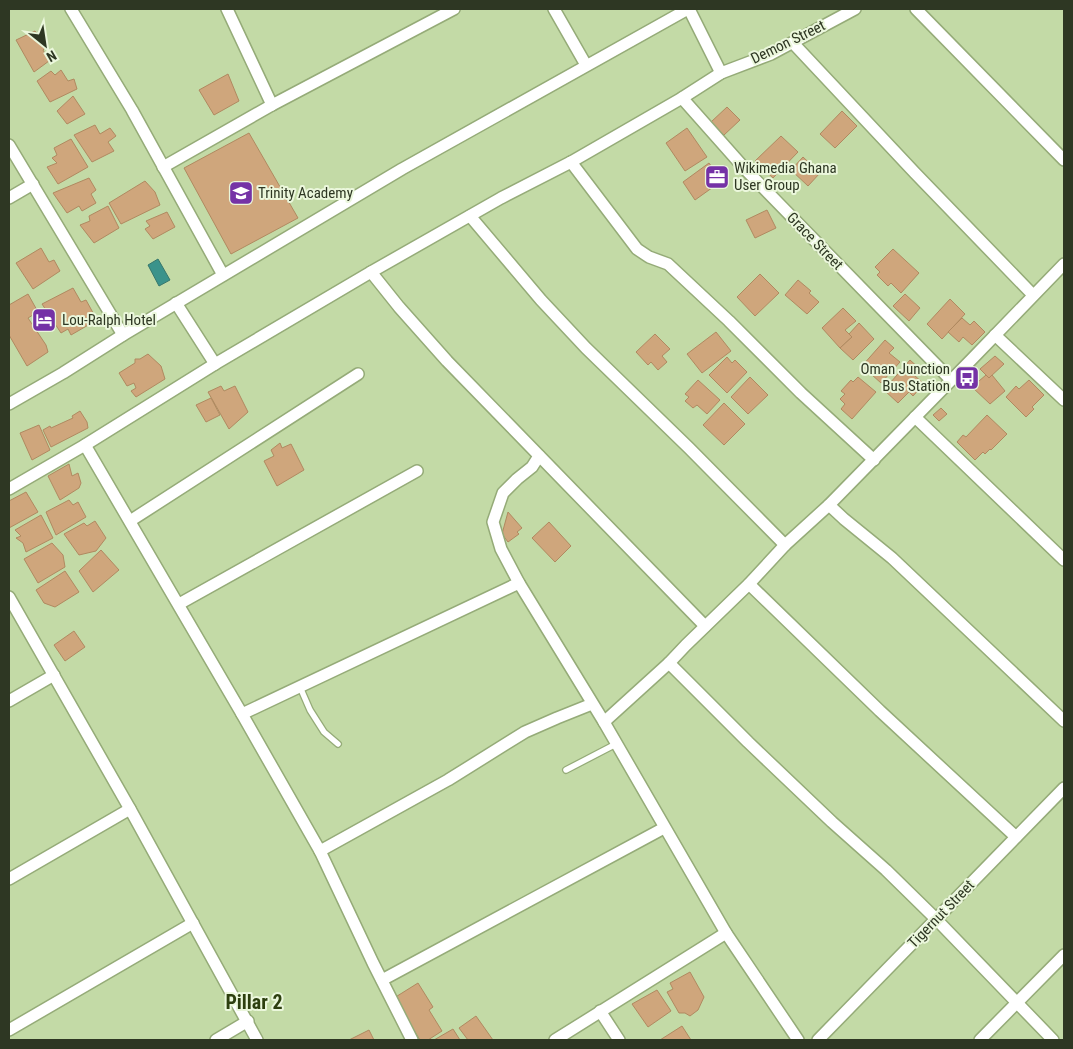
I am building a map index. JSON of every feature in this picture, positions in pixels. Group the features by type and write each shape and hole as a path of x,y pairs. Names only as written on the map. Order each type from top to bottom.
{"street":[{"path":"72,9 132,110 223,275"},
{"path":"227,9 272,105"},
{"path":"163,167 272,105 454,9"},
{"path":"554,9 586,65"},
{"path":"9,404 63,373 123,334 402,169 688,9 720,73"},
{"name":"Demon Street","path":"9,489 371,272 501,198 571,162 682,98 720,73 771,54 855,9"},
{"path":"916,9 1064,160"},
{"path":"793,43 1033,295"},
{"name":"Grace Street","path":"682,98 745,169 951,380"},
{"path":"9,145 123,334"},
{"path":"571,162 637,249 649,257 668,264 729,321 801,393 874,460"},
{"path":"9,198 33,184"},
{"path":"470,216 535,293 586,348 785,545"},
{"path":"604,722 669,663 749,584 785,545 829,505 1064,264"},
{"path":"371,272 404,313 447,361 705,626"},
{"path":"176,303 215,364"},
{"path":"996,335 1064,400"},
{"path":"130,521 358,374"},
{"path":"915,417 1064,560"},
{"path":"85,445 179,604 320,851 412,1040"},
{"path":"539,456 532,467 503,493 493,522 501,549 519,583 604,722 726,933 798,1040"},
{"path":"179,604 416,471"},
{"path":"829,505 892,558 1064,721"},
{"path":"242,714 519,583"},
{"path":"749,584 880,711 1016,837"},
{"path":"9,598 130,809 257,1040"},
{"path":"669,663 748,742 936,919 1053,1040"},
{"path":"9,701 54,675"},
{"path":"320,851 440,785 525,732 592,704"},
{"name":"Tigernut Street","path":"818,1040 1064,788"},
{"path":"9,879 130,809"},
{"path":"382,980 664,828"},
{"path":"9,1030 193,923"},
{"path":"555,1040 726,933"},
{"path":"980,1040 1064,955"},
{"path":"600,1011 619,1040"},
{"path":"216,1040 248,1021"}],"lane":[{"path":"300,687 310,710 324,732 338,744"},
{"path":"566,770 616,744"}],"water":[{"path":"158,259 170,280 159,286 148,265"}],"building":[{"path":"35,31 46,47 43,50 49,61 34,72 16,40"},
{"path":"61,70 68,81 74,79 77,89 50,102 37,81 51,71 55,75"},
{"path":"228,74 239,101 214,115 199,90"},
{"path":"73,96 85,114 67,124 57,111"},
{"path":"727,107 740,120 724,135 711,122"},
{"path":"842,111 857,126 835,148 820,134"},
{"path":"95,125 100,134 110,128 116,136 108,142 114,151 92,162 74,135"},
{"path":"687,128 707,157 685,171 666,143"},
{"name":"Trinity Academy","path":"249,133 298,218 231,254 184,168"},
{"path":"781,136 798,152 773,178 755,161"},
{"path":"71,139 88,167 58,184 47,167 57,163 52,158 57,155 54,148"},
{"path":"803,157 820,173 808,186 791,170"},
{"path":"709,163 714,170 708,174 711,178 718,173 723,180 695,200 683,182"},
{"path":"89,178 96,190 91,194 96,203 82,211 79,206 67,213 53,193"},
{"path":"145,181 155,192 160,205 121,224 109,203"},
{"path":"108,206 119,228 94,243 80,225 90,221 89,216"},
{"path":"767,210 776,228 755,238 746,220"},
{"path":"167,212 175,227 153,239 145,229 150,226 146,221"},
{"path":"41,248 49,262 54,260 60,271 33,289 16,263"},
{"path":"893,249 919,273 901,293 891,283 888,286 877,275 880,272 875,267"},
{"path":"760,274 779,293 755,316 737,297"},
{"path":"798,280 811,291 809,293 819,302 807,314 785,295"},
{"path":"73,288 81,302 86,300 97,320 71,335 68,329 61,333 42,304"},
{"path":"28,294 38,312 28,318 46,345 48,352 27,366 9,335 9,305"},
{"path":"905,294 920,308 909,321 893,306"},
{"path":"950,299 965,314 942,339 927,324"},
{"path":"843,308 856,321 845,330 852,337 840,348 822,328"},
{"path":"962,318 970,325 974,321 985,332 972,345 963,337 959,342 948,332"},
{"path":"859,323 874,339 853,360 840,348 852,337 849,334"},
{"path":"716,332 731,351 702,373 687,354"},
{"path":"655,334 670,349 662,356 667,362 658,370 651,362 648,365 636,352"},
{"path":"885,340 894,348 889,353 900,362 881,383 862,366"},
{"path":"148,354 161,366 165,379 136,397 131,391 136,388 134,383 127,386 119,373 135,363 135,359 140,359"},
{"path":"995,356 1004,364 989,378 980,369"},
{"path":"727,357 732,363 735,360 747,372 727,393 709,375"},
{"path":"910,360 920,369 914,375 924,384 913,396 909,392 898,403 884,390"},
{"path":"986,375 989,378 992,375 1005,391 990,404 972,387"},
{"path":"750,377 768,395 748,414 731,397"},
{"path":"858,377 876,392 852,419 841,409 845,404 840,399 845,394 841,391 851,380 853,382"},
{"path":"698,380 720,400 707,414 697,405 693,408 685,401 689,397 685,394"},
{"path":"1029,380 1044,395 1032,407 1034,409 1026,417 1006,397 1016,386 1019,389"},
{"path":"221,386 224,391 235,386 248,412 229,429 208,392"},
{"path":"211,398 220,415 206,422 196,405"},
{"path":"724,403 745,424 724,445 703,425"},
{"path":"941,408 947,414 939,421 933,415"},
{"path":"80,411 87,422 88,428 51,447 43,430 73,418 72,416"},
{"path":"987,415 1007,434 991,450 985,454 983,452 975,460 957,442 963,435 966,437"},
{"path":"39,425 50,450 32,460 20,433"},
{"path":"280,443 282,448 291,444 304,470 277,486 264,461 274,456 271,450"},
{"path":"69,464 72,476 78,473 81,483 79,488 60,500 48,476"},
{"path":"26,492 38,512 9,528 9,501"},
{"path":"69,500 73,505 78,502 86,517 56,535 46,512"},
{"path":"508,512 522,528 517,532 519,534 508,542 502,534"},
{"path":"41,515 53,538 26,552 23,543 16,538 21,536 15,530"},
{"path":"95,521 106,538 96,551 79,555 64,534 84,523 87,526"},
{"path":"549,522 571,546 555,562 532,538"},
{"path":"52,543 63,555 65,567 38,583 24,559"},
{"path":"101,550 119,570 93,592 79,571"},
{"path":"65,571 79,592 55,607 44,603 36,590"},
{"path":"74,631 85,647 65,661 54,645"},
{"path":"690,972 704,997 698,1010 690,1016 685,1013 679,1013 667,992 673,989 670,983"},
{"path":"418,983 433,1007 429,1010 442,1031 428,1040 420,1040 394,998"},
{"path":"657,990 671,1011 648,1027 632,1004"},
{"path":"476,1016 493,1040 468,1040 459,1028"},
{"path":"682,1026 691,1040 660,1040"},
{"path":"453,1029 460,1040 434,1040"},
{"path":"369,1030 374,1040 349,1040"}],"place":[{"name":"Wikimedia Ghana User Group","path":"717,177"},
{"name":"Trinity Academy","path":"241,193"},
{"name":"Lou-Ralph Hotel","path":"44,320"},
{"name":"Oman Junction Bus Station","path":"967,378"}],"district":[{"name":"Pillar 2","path":"254,1002"}]}
